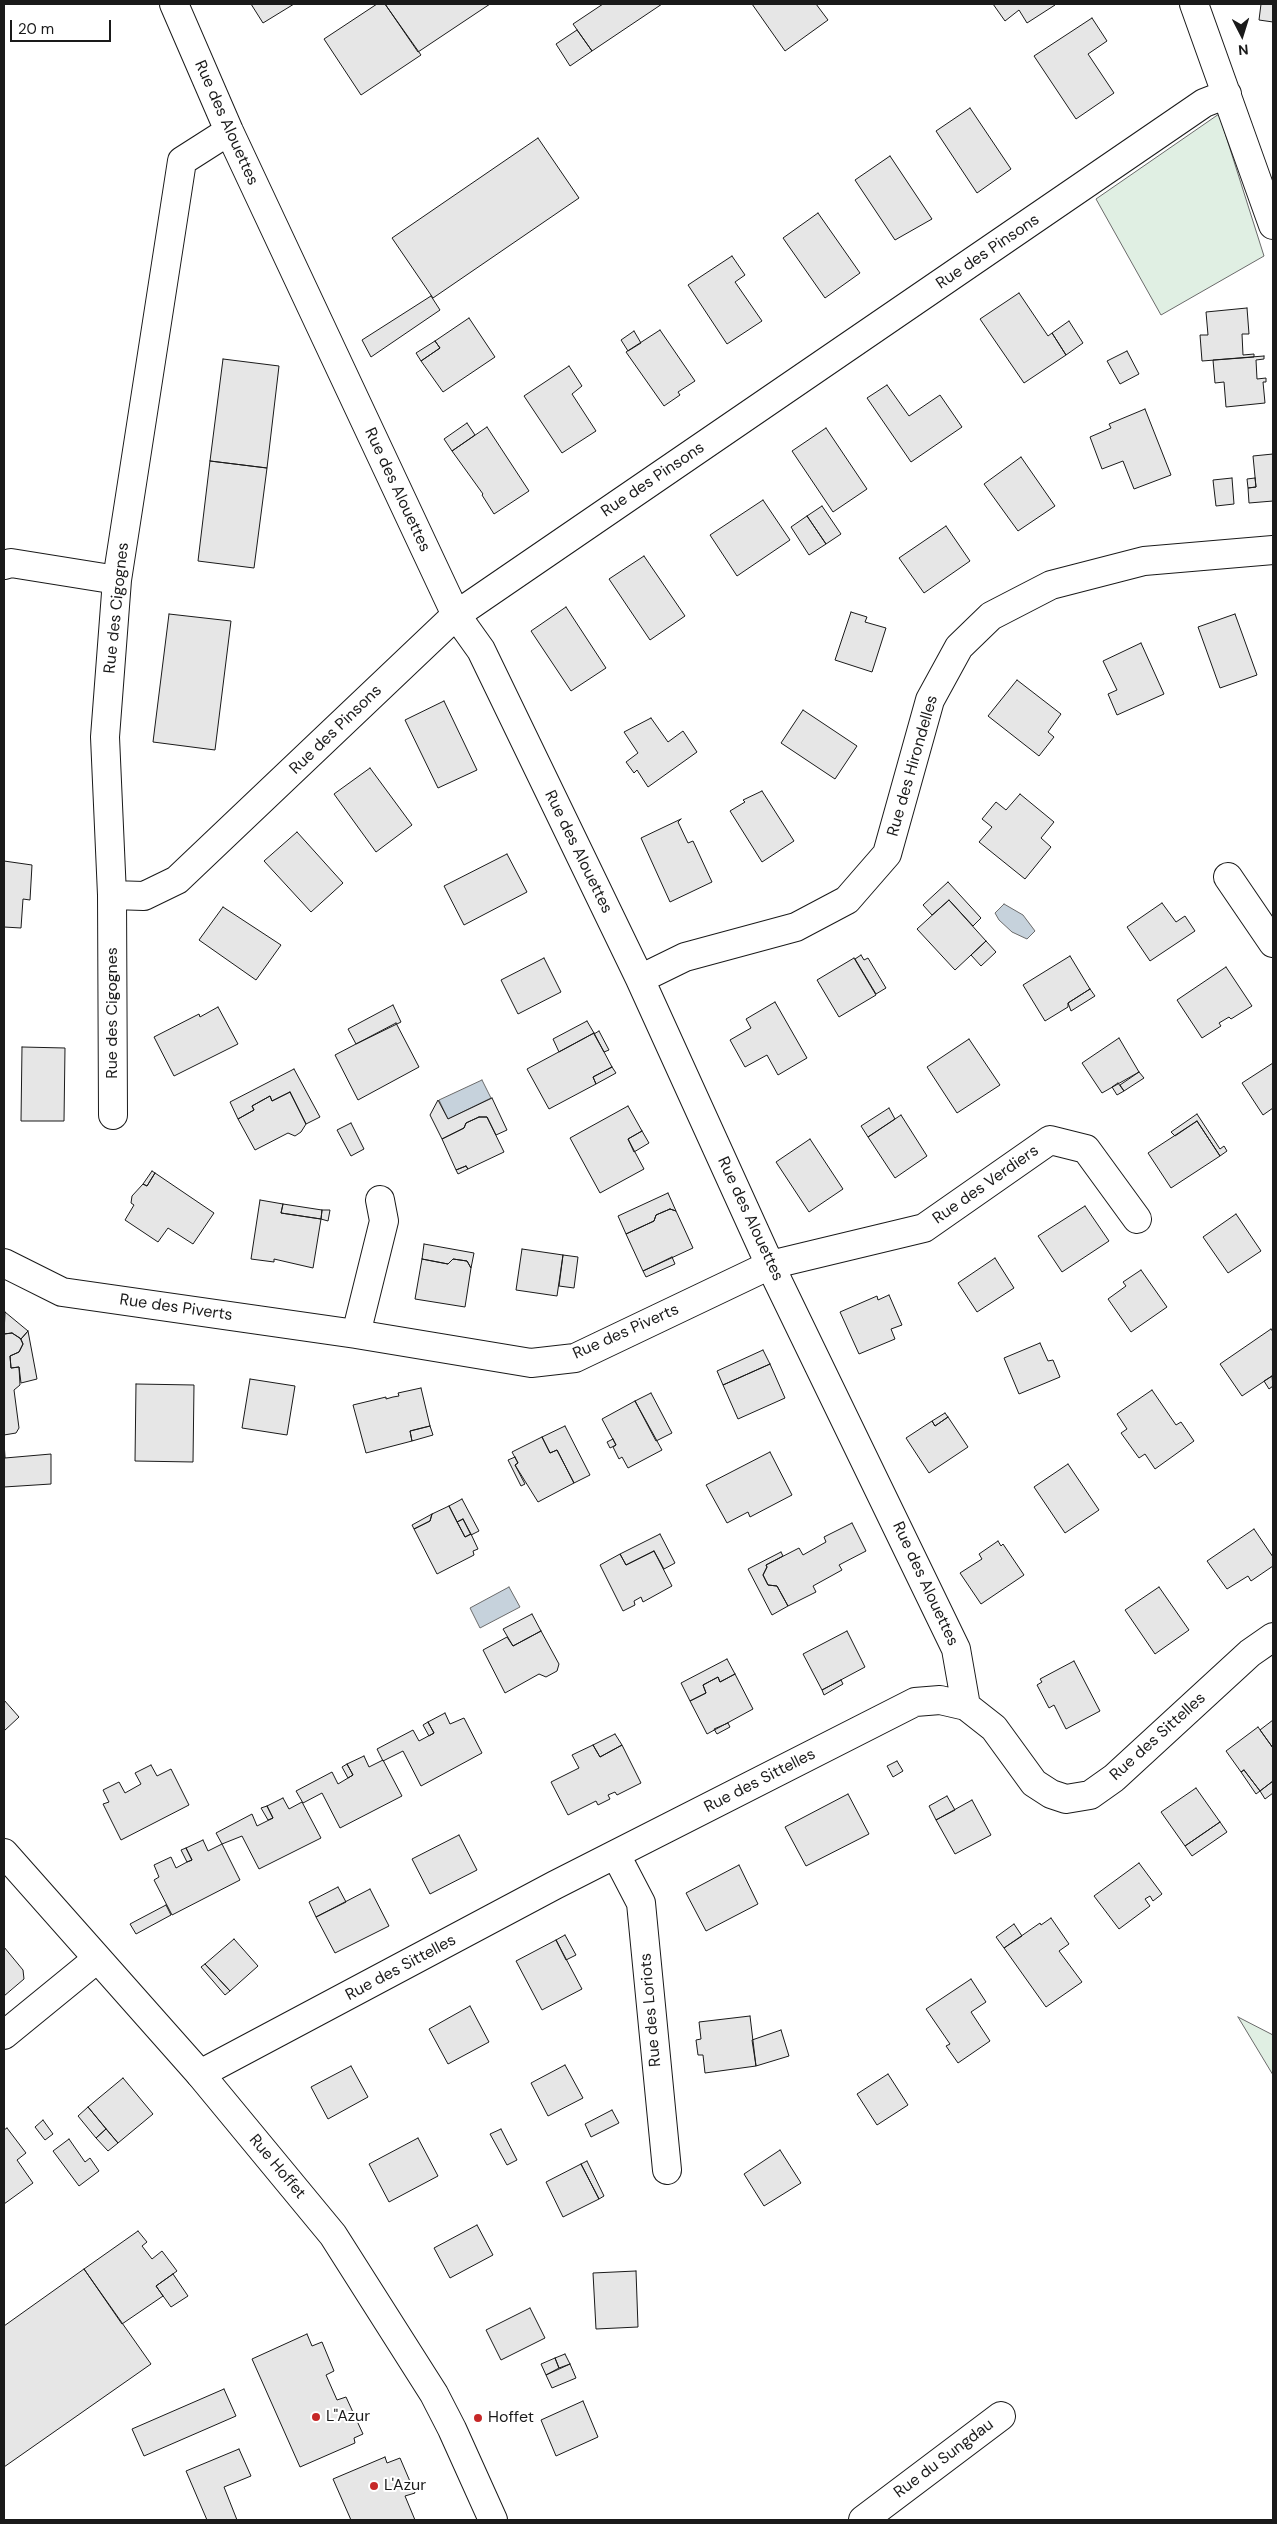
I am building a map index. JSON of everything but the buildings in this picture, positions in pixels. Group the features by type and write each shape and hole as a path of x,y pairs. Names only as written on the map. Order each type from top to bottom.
{"street":[{"name":"Rue des Alouettes","path":"174,4 229,131 456,615 481,650 640,979 770,1265 956,1649 966,1706"},
{"path":"1194,4 1273,225"},
{"name":"Rue des Pinsons","path":"112,896 144,896 177,880 456,615 1204,104 1227,94"},
{"name":"Rue des Cigognes","path":"113,1116 112,896 104,737 117,580 182,161 229,131"},
{"name":"Rue des Hirondelles","path":"640,979 685,957 796,927 847,900 887,854 930,700 959,647 991,616 1051,585 1144,561 1273,550"},
{"path":"4,565 11,562 117,580"},
{"path":"1228,877 1273,943"},
{"name":"Rue des Verdiers","path":"770,1265 924,1228 1050,1140 1086,1148 1137,1219"},
{"path":"356,1334 384,1221 380,1200"},
{"name":"Rue des Piverts","path":"4,1262 62,1292 356,1334 531,1363 575,1358 770,1265"},
{"name":"Rue des Sittelles","path":"200,2074 616,1855 915,1702 940,1700 966,1706 994,1728 1034,1783 1051,1794 1066,1799 1090,1795 1114,1778 1250,1653 1273,1637"},
{"name":"Rue Hoffet","path":"4,1853 200,2074 333,2235 434,2394 452,2428 493,2520"},
{"name":"Rue des Loriots","path":"616,1855 641,1902 667,2170"},
{"path":"4,2034 97,1959"},
{"name":"Rue du Sungdau","path":"863,2520 1001,2416"}],"green space":[{"path":"1219,114 1264,256 1161,315 1096,199"},
{"path":"1238,2017 1273,2035 1273,2075"}],"shaded area":[{"path":"1004,904 1023,915 1035,931 1027,939 1012,932 999,920 995,913"},
{"path":"482,1080 491,1098 448,1119 439,1100"},
{"path":"509,1587 520,1607 480,1628 470,1608"}],"place":[{"name":"L\"Azur","path":"316,2417"},
{"name":"Hoffet","path":"478,2418"},
{"name":"L'Azur","path":"374,2486"}]}
